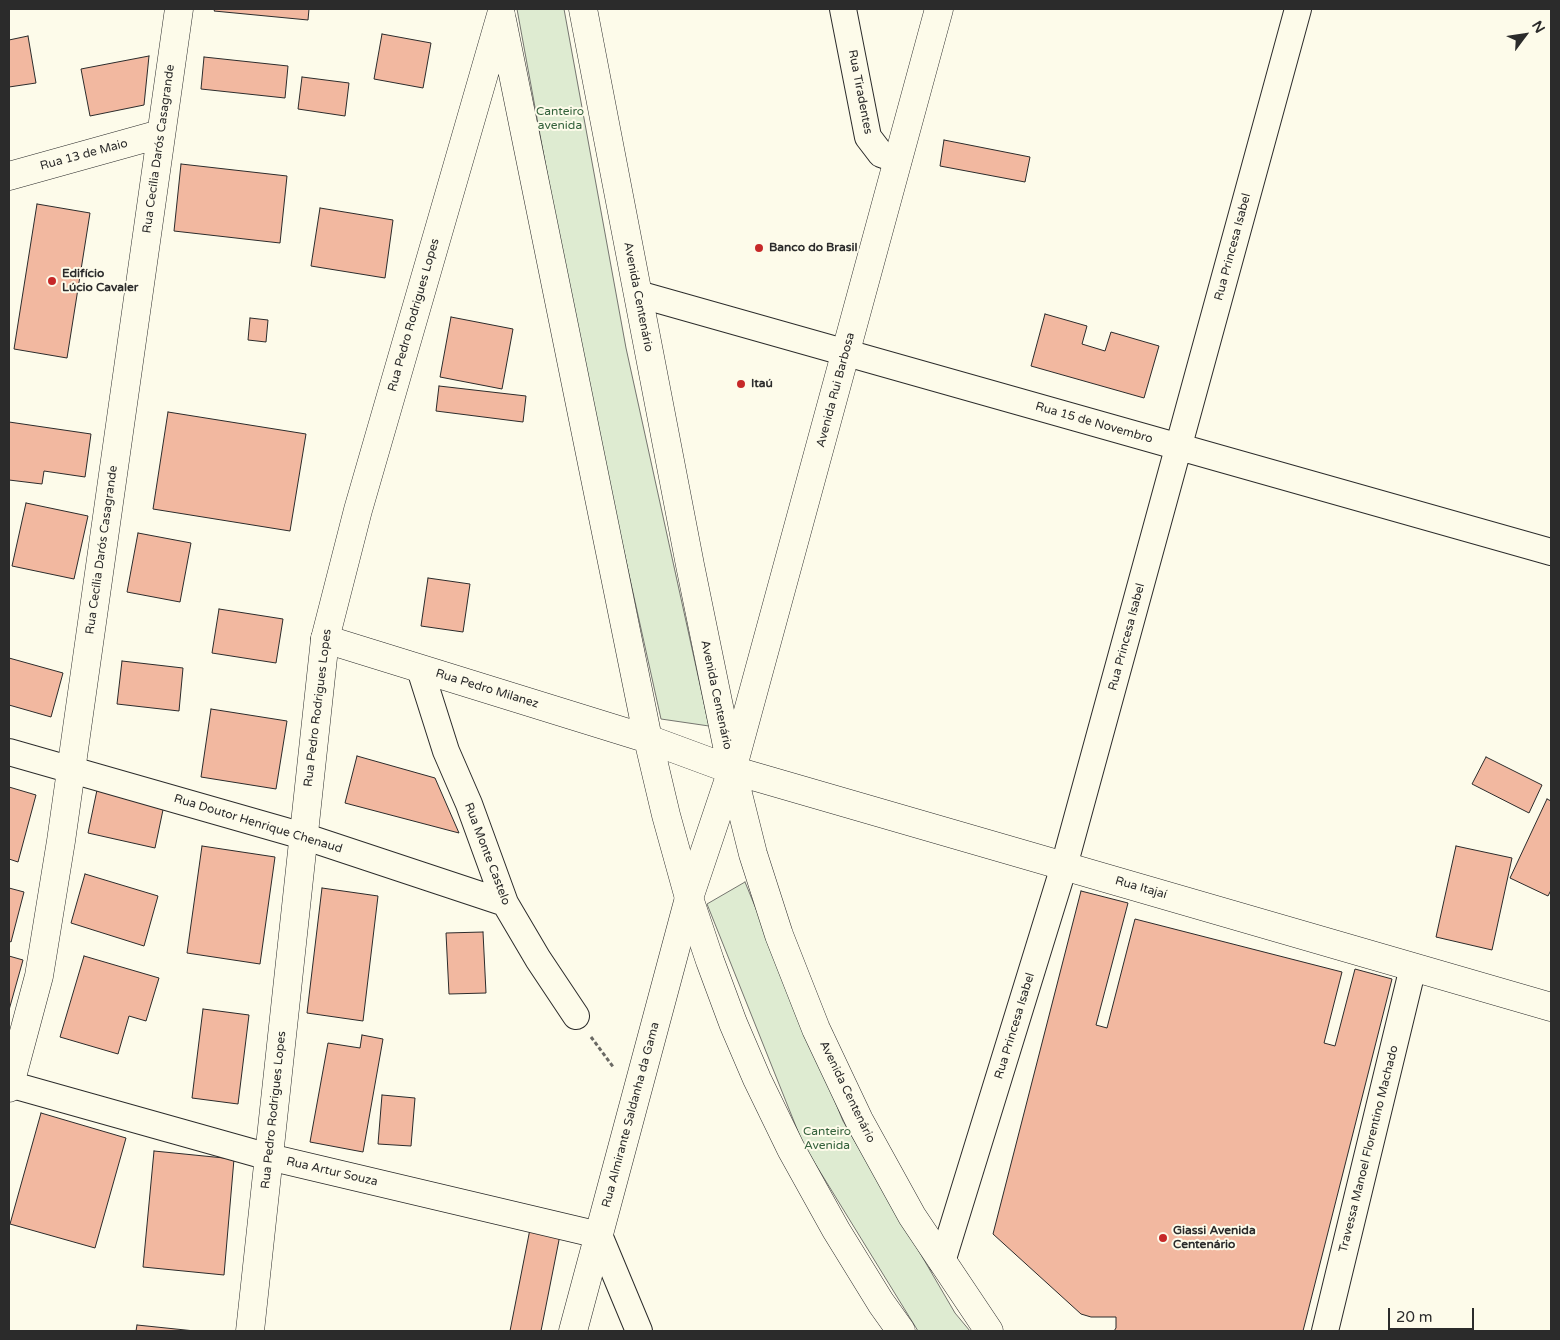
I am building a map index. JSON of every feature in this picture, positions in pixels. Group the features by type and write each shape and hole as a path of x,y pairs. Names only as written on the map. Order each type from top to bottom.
{"main road":[{"name":"Rua Cecília Darós Casagrande","path":"9,1085 39,976 72,769 179,9"},
{"name":"Avenida Centenário","path":"583,9 732,770 753,854 779,935 816,1029 859,1120 912,1216 989,1331"},
{"name":"Avenida Rui Barbosa","path":"689,898 732,770 939,9"},
{"name":"Rua Pedro Rodrigues Lopes","path":"250,1331 325,639 358,510 500,12"},
{"path":"500,12 648,739 666,815 689,898 733,1023 778,1123 836,1230 881,1303 901,1331"},
{"name":"Rua 13 de Maio","path":"9,176 160,134"},
{"name":"Rua Pedro Milanez","path":"325,639 648,739 732,770"},
{"name":"Rua Itajaí","path":"732,770 1551,1007"},
{"name":"Rua Almirante Saldanha da Gama","path":"573,1331 689,898"}],"street":[{"name":"Rua Tiradentes","path":"843,9 868,138 881,154 898,160"},
{"name":"Rua Princesa Isabel","path":"942,1262 1064,866 1298,9"},
{"name":"Rua 15 de Novembro","path":"638,294 1551,552"},
{"name":"Rua Monte Castelo","path":"420,669 446,750 505,903 538,959 576,1016"},
{"name":"Rua Doutor Henrique Chenaud","path":"9,752 303,836 505,903"},
{"name":"Travessa Manoel Florentino Machado","path":"1324,1331 1413,967"},
{"name":"Rua Artur Souza","path":"9,1085 269,1157 599,1235"},
{"path":"599,1235 639,1331"}],"path":[{"path":"576,1016 636,1098"}],"green space":[{"name":"Canteiro avenida","path":"517,9 564,9 626,348 709,726 661,719 580,353"},
{"name":"Canteiro Avenida","path":"745,882 843,1121 955,1313 970,1331 918,1331 803,1144 707,904"}],"building":[{"path":"215,9 309,9 308,20 214,11"},
{"path":"382,34 431,43 423,88 374,79"},
{"path":"28,36 36,83 9,87 9,40"},
{"path":"149,56 144,105 90,116 81,69"},
{"path":"204,57 288,66 285,98 201,89"},
{"path":"302,77 349,83 345,116 298,109"},
{"path":"944,140 1030,157 1025,182 940,166"},
{"path":"181,164 287,176 280,243 174,231"},
{"name":"Edifício Lúcio Cavaler","path":"37,204 90,213 67,358 14,349"},
{"path":"320,208 393,220 385,278 311,266"},
{"path":"1045,314 1087,326 1082,344 1105,351 1111,332 1159,346 1144,398 1031,366"},
{"path":"451,317 513,329 502,389 440,377"},
{"path":"250,318 268,320 266,342 248,340"},
{"path":"439,386 526,396 523,422 436,411"},
{"path":"168,412 306,434 290,531 153,509"},
{"path":"9,422 91,434 85,477 44,471 42,484 9,480"},
{"path":"26,503 88,516 74,579 12,566"},
{"path":"138,533 191,543 180,602 127,592"},
{"path":"428,578 470,584 463,632 421,626"},
{"path":"219,609 283,619 276,663 212,653"},
{"path":"9,658 63,673 51,717 9,705"},
{"path":"122,661 183,668 179,711 117,704"},
{"path":"211,709 287,721 276,789 201,777"},
{"path":"357,756 435,778 459,833 345,803"},
{"path":"1486,757 1542,785 1529,813 1472,784"},
{"path":"9,787 36,795 18,862 9,859"},
{"path":"97,790 164,805 155,848 88,833"},
{"path":"1547,799 1551,801 1551,890 1548,896 1510,878"},
{"path":"202,846 275,857 260,964 187,953"},
{"path":"1456,846 1512,858 1492,950 1436,937"},
{"path":"85,874 158,896 144,946 71,923"},
{"path":"9,888 24,892 11,942 9,941"},
{"path":"322,888 378,896 363,1021 307,1013"},
{"path":"1081,891 1128,903 1096,1025 1107,1028 1135,919 1342,972 1324,1043 1335,1046 1355,969 1392,979 1303,1331 1114,1331 1116,1328 1116,1317 1091,1317 1081,1314 993,1234"},
{"path":"483,932 486,993 449,994 446,933"},
{"path":"9,956 23,960 9,1010"},
{"path":"84,956 159,978 146,1021 129,1016 118,1054 60,1037"},
{"path":"203,1009 249,1015 238,1104 192,1098"},
{"path":"362,1035 383,1039 363,1152 310,1142 328,1043 360,1048"},
{"path":"382,1095 415,1098 411,1146 378,1144"},
{"path":"41,1113 126,1138 95,1248 10,1224"},
{"path":"154,1151 234,1159 224,1275 143,1267"},
{"path":"531,1224 561,1230 541,1331 510,1331"},
{"path":"137,1325 195,1331 136,1331"}],"place":[{"name":"Banco do Brasil","path":"759,248"},
{"name":"Edifício Lúcio Cavaler","path":"52,281"},
{"name":"Itaú","path":"741,384"},
{"name":"Giassi Avenida Centenário","path":"1163,1238"}]}
